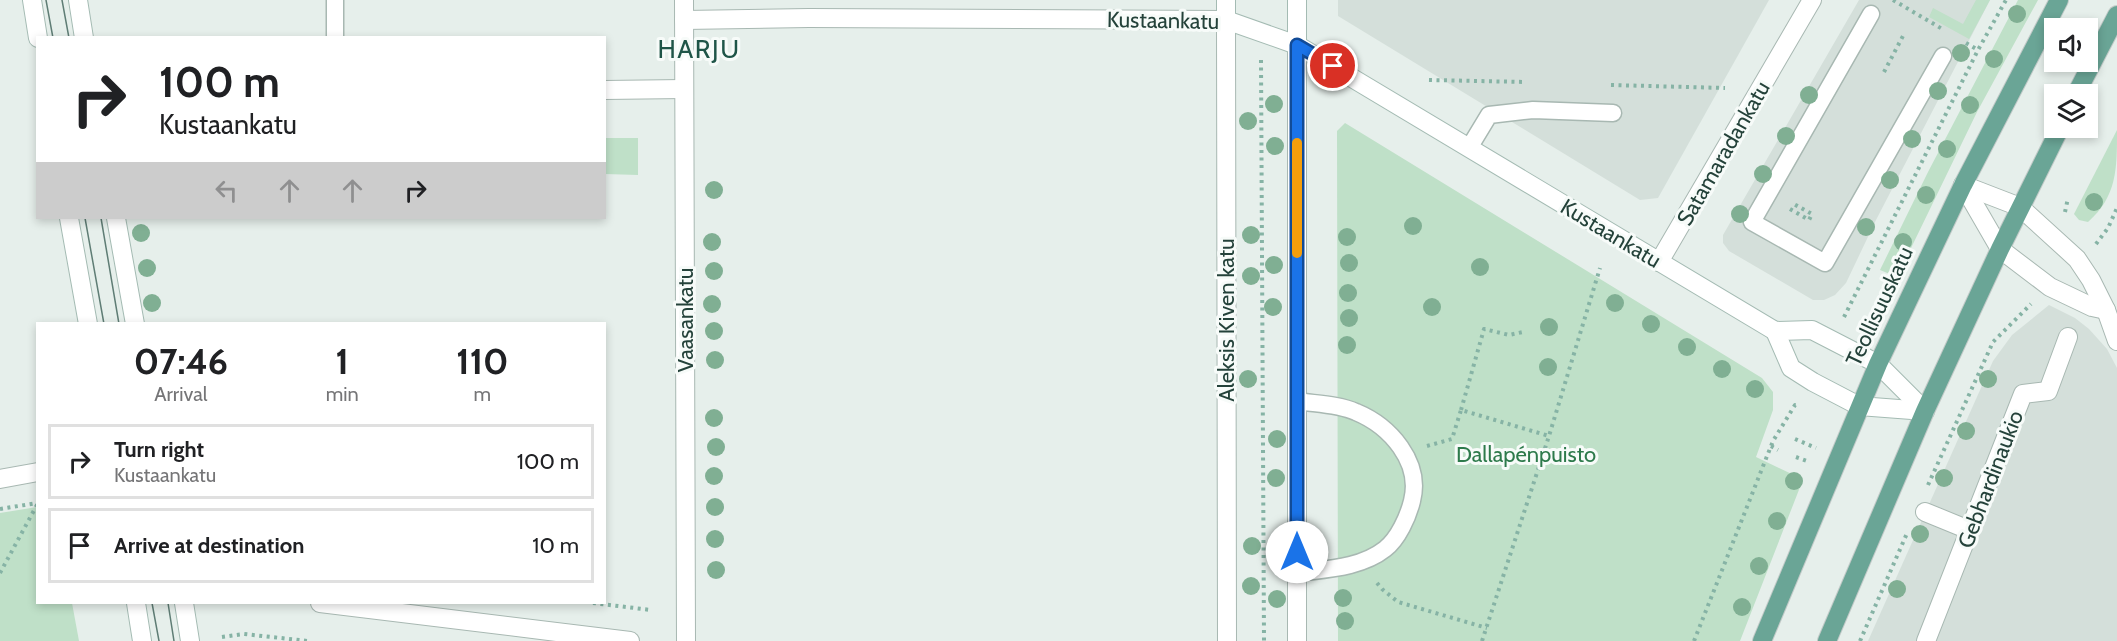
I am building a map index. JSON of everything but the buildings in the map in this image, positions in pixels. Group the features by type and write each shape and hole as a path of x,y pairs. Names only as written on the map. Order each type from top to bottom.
{"main road":[{"name":"Teollisuuskatu","path":"1762,641 1878,364 1963,185 2059,0"},
{"path":"2081,84 2117,15"},
{"path":"1827,641 1925,411 2000,249 2055,138"}],"street":[{"path":"32,0 38,36"},
{"path":"78,0 84,36"},
{"name":"Vaasankatu","path":"684,0 686,641"},
{"name":"Aleksis Kiven katu","path":"1226,0 1227,641"},
{"path":"1297,0 1297,641"},
{"name":"Satamaradankatu","path":"1659,262 1812,0"},
{"name":"Kustaankatu","path":"684,20 832,18 1226,20 1297,45 1775,331"},
{"path":"606,90 684,89"},
{"path":"1963,185 2020,207 2078,259 2106,310 2117,341"},
{"path":"1963,185 2000,249 2050,287 2092,308 2106,310"},
{"path":"69,219 88,322"},
{"path":"116,219 135,322"},
{"path":"1812,330 1878,364 1925,411 1859,406 1813,382 1791,368 1775,331 1812,330"},
{"name":"Gebhardinaukio","path":"1926,641 2023,394 2048,390 2068,337"},
{"path":"0,479 36,472"},
{"path":"1918,518 1970,530"},
{"path":"136,604 142,641"},
{"path":"184,604 190,641"},
{"path":"328,604 630,641"}],"lane":[{"path":"335,0 336,36"},
{"path":"1870,14 1752,222 1825,263 1943,56"},
{"path":"1469,148 1489,115 1533,110 1613,113"},
{"path":"1297,401 1354,411 1375,422 1405,453 1413,472 1414,492 1408,514 1386,548 1370,558 1351,564 1297,573"}],"path":[{"path":"1893,0 1947,32"},
{"path":"1843,319 1978,50 2006,0"},
{"path":"1261,31 1264,641"},
{"path":"1884,72 1904,34"},
{"path":"1957,38 1978,50"},
{"path":"1780,204 1809,220 1812,214 1790,202 1792,198"},
{"path":"2078,259 2097,243 2108,228 2117,208"},
{"path":"1482,641 1549,436 1600,268"},
{"path":"1926,488 1993,342 2050,287"},
{"path":"1425,447 1452,439 1484,329 1509,335 1523,333"},
{"path":"1694,641 1771,446 1795,405 1803,405"},
{"path":"1461,410 1549,436"},
{"path":"1795,439 1815,447"},
{"path":"1771,446 1778,450"},
{"path":"1796,457 1810,463"},
{"path":"0,509 36,503"},
{"path":"0,573 36,507"},
{"path":"1860,641 1918,518"},
{"path":"1372,575 1382,589 1398,602 1486,628"},
{"path":"600,604 651,610"},
{"path":"222,638 244,634 308,641"}],"shaded area":[{"path":"1338,0 1769,0 1658,198 1640,200 1338,16"},
{"path":"1859,0 1990,0 1876,220 1846,283 1835,295 1824,300 1813,300 1729,251 1723,243 1723,235"},
{"path":"2049,305 2075,318 2089,329 2107,349 2117,368 2117,641 1868,641 1993,361 2012,335"}],"green space":[{"path":"1976,0 1990,0 1969,39 1929,17 1933,8 1963,24"},
{"path":"2018,0 2038,0 1977,112 1897,277 1880,270 1928,172"},
{"name":"Dallapénpuisto","path":"1345,123 1762,378 1773,392 1773,410 1756,457 1800,478 1802,482 1740,641 1338,641 1337,131"},
{"path":"2117,130 2117,157 2110,192 2098,212 2088,222 2079,220 2074,214"},
{"path":"606,138 638,138 638,175 606,174"},
{"path":"36,507 36,604 72,604 79,641 0,641 0,513"}],"tram line":[{"path":"46,0 53,36"},
{"path":"62,0 69,36"},
{"path":"85,219 104,322"},
{"path":"101,219 119,322"},
{"path":"152,604 159,641"},
{"path":"168,604 174,641"}],"slow traffic":[{"path":"1297,143 1297,253"}],"district":[{"name":"HARJU","path":"699,49"}],"route":[{"path":"1297,552 1297,45 1333,66"}]}
